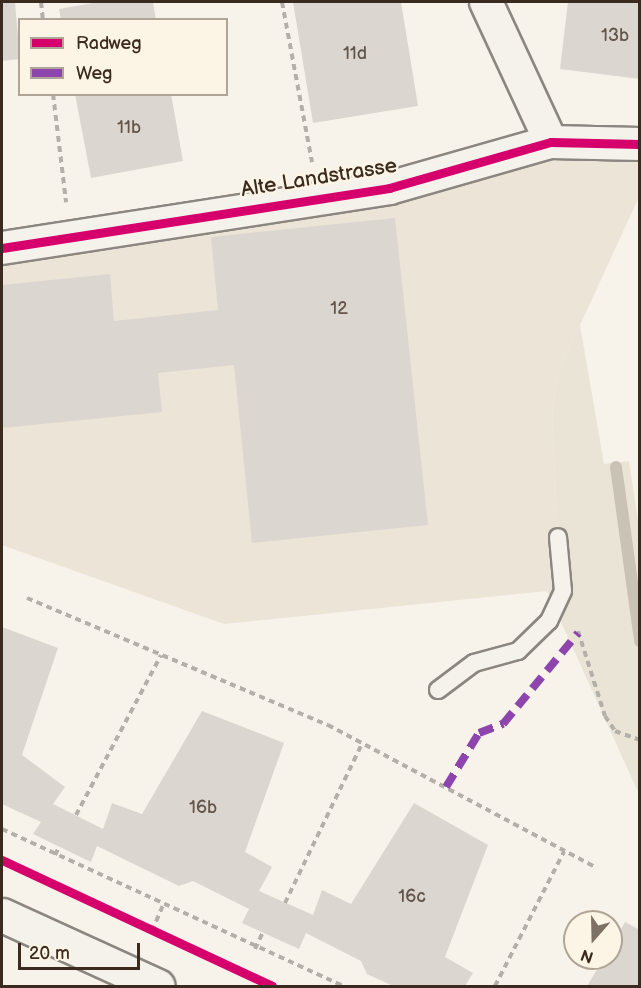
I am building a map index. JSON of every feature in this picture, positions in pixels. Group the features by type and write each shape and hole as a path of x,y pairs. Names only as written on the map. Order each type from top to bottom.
{"main road":[{"path":"2,915 158,987"}],"street":[{"path":"486,2 551,142"},
{"name":"Alte Landstrasse","path":"2,248 389,188 551,142 639,144"}],"lane":[{"path":"438,690 474,663 518,651 549,621 563,591 558,537"}],"path":[{"path":"41,2 43,18"},
{"path":"282,2 319,198"},
{"path":"53,96 71,236"},
{"path":"563,591 605,716 622,736 639,740"},
{"path":"27,598 362,744 595,867"},
{"path":"76,815 160,655"},
{"path":"285,903 362,744"},
{"path":"2,829 255,949 344,987"},
{"path":"55,855 59,847"},
{"path":"495,987 564,852"},
{"path":"152,931 163,905"},
{"path":"255,949 263,932"}],"shaded area":[{"path":"551,142 639,144 639,197 559,371 552,416 558,537 547,591 224,624 2,545 2,248"},
{"path":"580,325 604,464 629,461 639,527 639,794 547,591 558,537 552,416 559,371"}],"building":[{"path":"2,2 15,2 18,59 2,61"},
{"path":"98,2 153,2 156,18 61,18 59,9"},
{"path":"293,2 401,2 418,106 313,123"},
{"path":"568,2 640,2 640,79 560,69"},
{"path":"75,96 171,96 183,161 91,178"},
{"path":"395,218 428,525 252,543 234,365 158,373 162,412 2,428 2,285 110,274 114,321 218,310 211,237"},
{"path":"2,627 58,648 22,755 65,787 53,804 103,829 112,803 142,814 202,711 284,743 245,852 272,867 259,891 313,915 322,890 351,904 414,803 488,845 445,957 473,973 465,986 393,986 367,974 361,961 306,933 299,949 242,923 249,909 193,881 179,886 97,846 91,862 33,834 41,822 2,804"},
{"path":"625,922 640,930 640,986 587,986 597,970 623,970 623,925"}],"waterway":[{"path":"616,467 640,641"}],"marked path":[{"path":"446,787 479,733 503,724 578,633"}],"cycle path":[{"path":"2,248 389,188 551,142 640,144"},
{"path":"2,860 272,986"}]}
